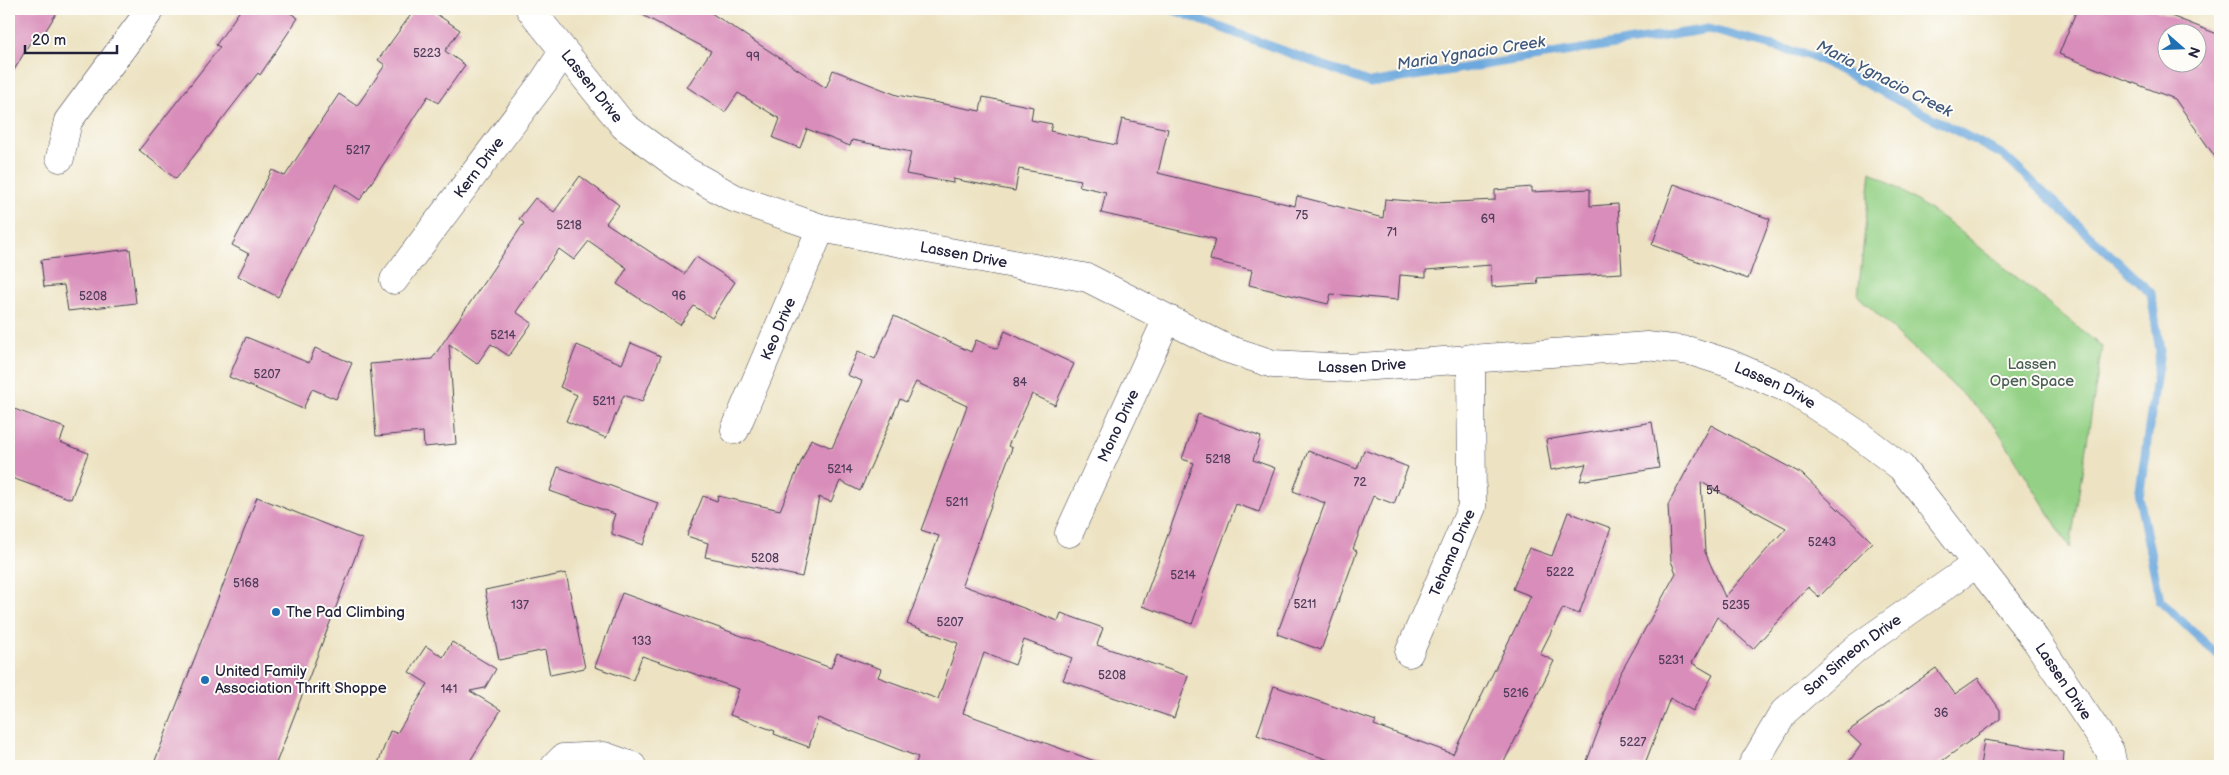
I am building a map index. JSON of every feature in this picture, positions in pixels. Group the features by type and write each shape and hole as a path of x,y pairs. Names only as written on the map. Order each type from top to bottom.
{"street":[{"path":"60,158 68,121 151,9"},
{"name":"Lassen Drive","path":"530,9 624,126 684,170 734,198 821,228 1088,278 1167,320 1226,348 1273,364 1347,368 1647,346 1690,351 1728,363 1792,390 1855,432 1901,467 2034,639 2110,751 2114,766"},
{"name":"Kern Drive","path":"394,280 544,81 563,52"},
{"name":"Keo Drive","path":"735,430 821,228"},
{"name":"Mono Drive","path":"1069,533 1167,320"},
{"name":"Tehama Drive","path":"1409,653 1472,507 1471,358"},
{"name":"San Simeon Drive","path":"1752,766 1784,712 1855,649 1976,564"},
{"path":"555,766 563,758 604,756 632,766"}],"green space":[{"name":"Lassen Open Space","path":"1871,171 1950,223 2102,347 2070,548 1994,424 1858,296"}],"building":[{"path":"9,9 59,9 38,43 32,39 9,79"},
{"path":"241,9 284,9 298,18 260,75 258,73 176,179 139,150 220,47 216,45"},
{"path":"415,9 429,9 460,30 445,51 465,65 438,103 428,96 360,200 336,184 278,297 238,276 249,254 232,245 272,170 285,176 339,94 357,106 385,65 378,60"},
{"path":"631,9 705,9 826,88 833,70 897,95 980,111 983,97 1033,107 1031,120 1052,124 1050,131 1116,145 1122,119 1168,129 1158,173 1295,206 1297,196 1383,218 1385,199 1435,203 1495,200 1495,190 1532,187 1532,192 1590,189 1590,206 1618,204 1622,273 1537,278 1538,284 1492,287 1491,265 1426,270 1426,277 1400,275 1398,300 1331,294 1328,304 1249,285 1252,270 1210,260 1215,239 1101,213 1106,192 1079,186 1081,180 1019,169 1015,191 953,179 953,183 906,174 911,152 852,140 850,146 807,129 800,148 773,138 780,119 738,93 725,112 687,87 711,51"},
{"path":"2077,9 2153,9 2186,22 2156,22 2156,72 2206,72 2206,30 2220,35 2220,164 2175,99 2059,54"},
{"path":"580,176 619,205 606,223 684,274 696,257 735,282 712,318 694,306 680,325 617,284 627,268 589,241 574,260 559,249 516,312 532,323 509,356 491,344 477,364 449,344 456,444 424,447 423,432 376,436 370,364 432,359 524,223 519,219 535,198 554,212"},
{"path":"1674,184 1770,219 1748,279 1652,245"},
{"path":"130,249 136,303 68,311 64,285 44,287 41,260"},
{"path":"894,316 971,352 976,340 997,349 1005,331 1074,364 1055,405 1032,394 1008,446 1012,448 962,585 1058,621 1061,613 1103,628 1097,645 1188,676 1174,718 1063,680 1072,658 1024,640 1015,665 984,653 963,713 1100,763 1099,766 915,766 918,757 818,718 809,747 774,734 775,731 730,715 739,689 642,656 633,680 595,667 622,593 831,668 837,653 881,669 878,677 938,699 958,643 907,624 939,536 921,530 967,406 916,382 906,402 900,399 860,491 840,481 831,502 819,497 802,577 705,557 708,543 687,536 703,496 717,501 718,496 780,510 811,439 832,448 862,381 847,375 858,351 875,359"},
{"path":"246,337 309,363 315,348 352,363 336,399 312,389 303,409 229,377"},
{"path":"631,343 661,356 642,402 624,395 606,438 566,421 577,395 560,387 577,345 622,364"},
{"path":"9,407 65,428 60,442 88,453 71,499 9,477"},
{"path":"1198,414 1261,437 1253,460 1275,468 1259,512 1236,504 1192,624 1142,606 1194,463 1182,459"},
{"path":"1652,422 1659,468 1580,481 1586,464 1551,470 1546,440"},
{"path":"1711,425 1802,474 1872,542 1819,597 1808,587 1753,649 1717,617 1692,663 1713,675 1693,711 1670,698 1644,766 1585,766 1619,676 1676,573 1671,561 1668,505","holes":["1701,482 1786,528 1725,597 1705,552"]},
{"path":"1364,450 1408,467 1394,504 1373,496 1353,549 1357,551 1321,650 1277,634 1325,503 1293,491 1308,451 1357,469"},
{"path":"558,467 658,503 643,545 612,534 612,523 615,514 550,491"},
{"path":"257,497 362,539 275,766 153,766"},
{"path":"1568,512 1611,528 1579,614 1563,608 1540,654 1554,661 1502,766 1346,766 1257,735 1274,686 1376,721 1374,725 1453,754 1531,596 1513,589 1529,548 1552,556"},
{"path":"566,573 585,668 550,675 545,650 499,660 485,590"},
{"path":"452,642 496,669 485,688 470,691 501,710 467,766 377,766 390,731 397,733 428,684 409,672 426,646 443,657"},
{"path":"1936,668 1955,694 1978,678 2000,710 2000,719 1935,766 1846,766 1861,745 1847,732"},
{"path":"1984,740 2064,752 2063,766 1980,766"}],"waterway":[{"name":"Maria Ygnacio Creek","path":"1171,9 1370,83 1708,29 1815,57 2003,155 2151,293 2160,351 2139,497 2160,601 2220,657"}],"place":[{"name":"The Pad Climbing","path":"276,612"},
{"name":"United Family Association Thrift Shoppe","path":"205,680"}]}
